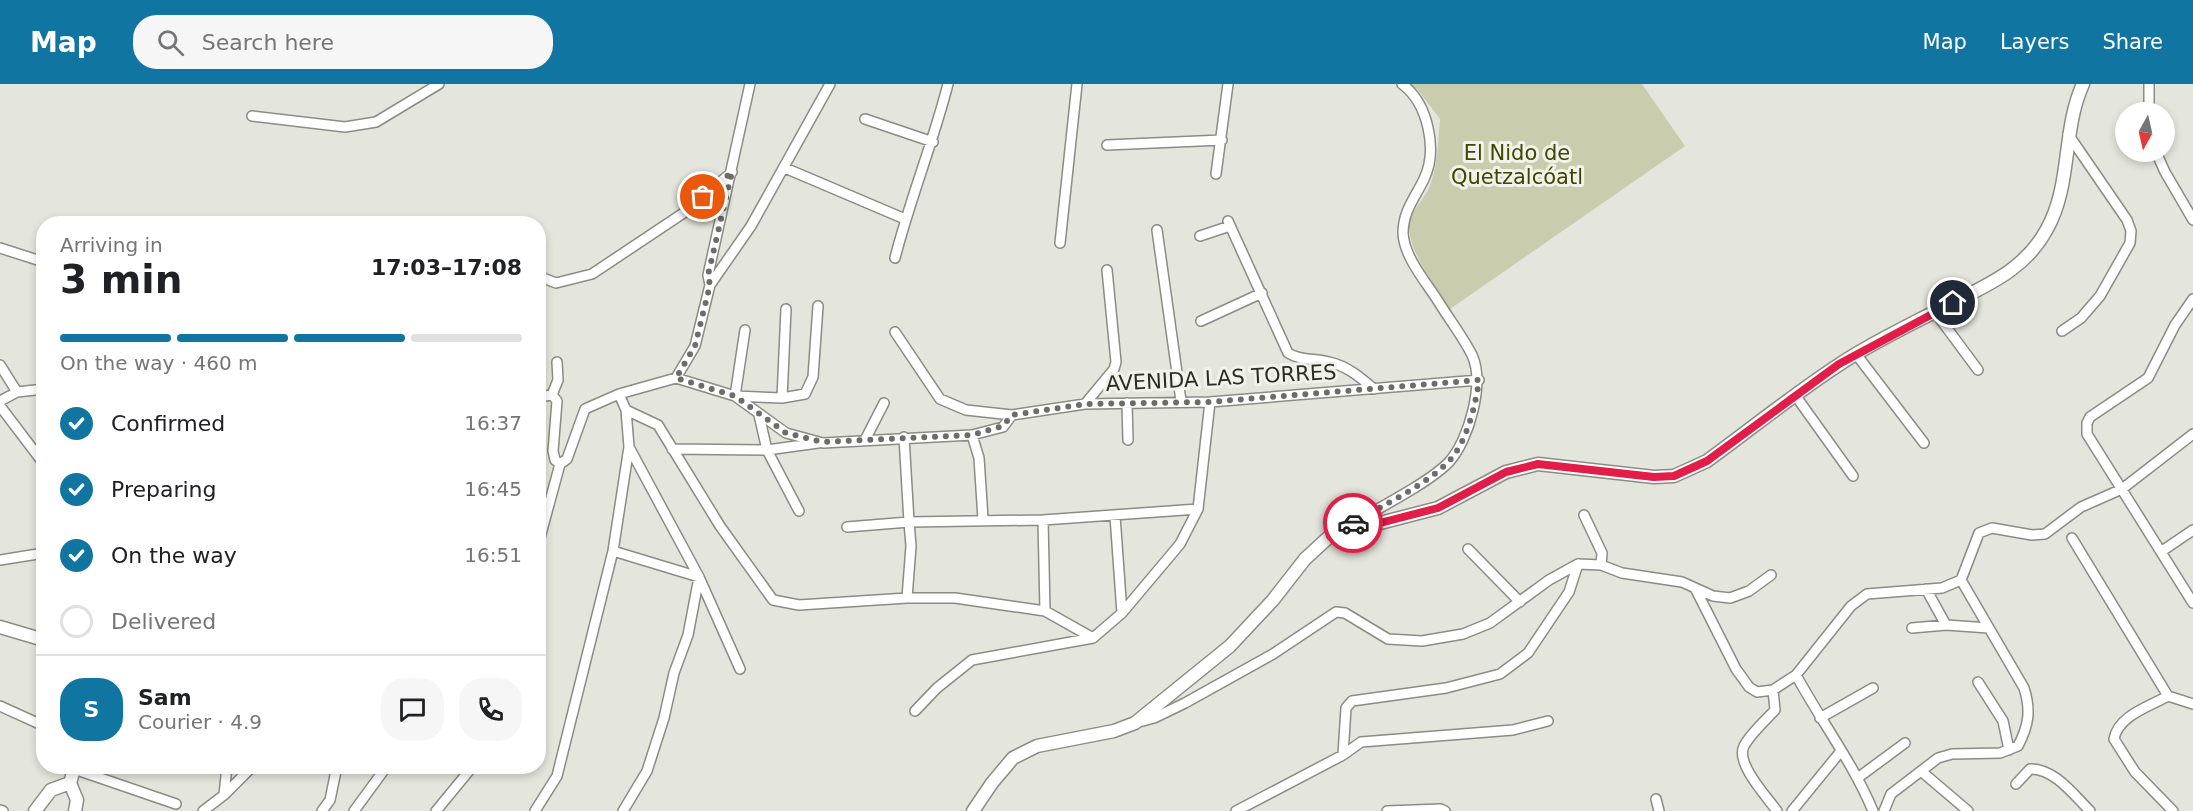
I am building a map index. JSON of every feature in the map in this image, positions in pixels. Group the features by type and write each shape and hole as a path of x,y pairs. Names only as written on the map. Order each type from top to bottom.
{"street":[{"path":"252,116 345,127 376,122 439,84"},
{"path":"710,285 708,275 750,84"},
{"path":"676,378 695,346 710,285 751,226 830,84"},
{"path":"896,258 905,219 933,142 948,84"},
{"path":"1060,243 1077,84"},
{"path":"1216,174 1228,84"},
{"path":"1135,723 1230,646 1273,600 1305,559 1330,536 1422,482 1449,462 1468,427 1476,401 1479,380 1472,356 1412,259 1403,237 1403,217 1425,177 1432,152 1423,111 1402,84"},
{"path":"1330,536 1438,508 1506,472 1538,464 1654,477 1674,476 1707,461 1856,354 2007,275 2036,248 2057,209 2063,187 2068,134 2076,99 2083,84"},
{"path":"2149,84 2149,102"},
{"path":"865,119 933,142"},
{"path":"2062,331 2081,318 2100,296 2130,243 2131,231 2127,220 2068,134"},
{"path":"1107,145 1222,140"},
{"path":"2160,162 2193,220"},
{"path":"785,168 905,219"},
{"path":"546,279 556,283 592,274 688,210 732,172"},
{"path":"1200,236 1229,224 1288,353 1295,358 1329,362 1352,371 1374,389"},
{"path":"1157,230 1181,400"},
{"path":"0,248 36,259"},
{"path":"1085,404 1114,369 1116,362 1107,270"},
{"path":"1201,321 1262,293"},
{"path":"2193,299 2175,325 2148,378 2090,417 2087,423 2087,434 2193,603"},
{"path":"546,516 560,464 567,459 585,410 619,394 676,378 735,396 782,398 805,394 813,377 818,306"},
{"path":"782,398 786,309"},
{"path":"1935,312 1978,370"},
{"path":"735,396 745,330"},
{"name":"AVENIDA LAS TORRES","path":"896,332 940,399 966,410 1012,415 1085,404 1181,400 1210,402 1479,380"},
{"path":"1856,354 1924,443"},
{"path":"552,395 558,380 557,362"},
{"path":"0,365 16,392"},
{"path":"0,401 16,392 36,390"},
{"path":"546,394 552,395 557,401 553,452 555,460 560,464"},
{"path":"535,811 557,776 613,551 629,447 626,410 619,394"},
{"path":"1796,395 1853,476"},
{"path":"735,396 786,433 823,442"},
{"path":"915,711 937,688 972,660 1093,638 1122,613 1180,544 1198,509 1210,402"},
{"path":"866,440 884,403"},
{"path":"1127,403 1128,440"},
{"path":"0,406 36,453"},
{"path":"626,410 658,425 720,526 773,600 799,605 907,598 955,598 1045,611 1093,638"},
{"path":"759,415 767,450 799,511"},
{"path":"672,449 767,450 823,442 972,435 1003,426 1012,415"},
{"path":"1695,588 1736,669 1749,687 1757,692 1773,690 1796,675 1851,606 1867,594 1942,588 1961,580 1979,533 1992,528 2045,534 2081,507 2122,489 2193,434"},
{"path":"972,435 979,458 983,519"},
{"path":"904,437 912,546 907,598"},
{"path":"629,447 699,577 740,669"},
{"path":"847,527 983,519 1043,520 1198,509"},
{"path":"1584,515 1602,554 1601,565"},
{"path":"1115,516 1122,613"},
{"path":"1043,520 1045,611"},
{"path":"2162,551 2193,530"},
{"path":"2072,538 2168,696 2193,704"},
{"path":"1468,549 1520,602"},
{"path":"613,551 699,577"},
{"path":"0,560 36,554"},
{"path":"1343,755 1346,708 1352,701 1435,690 1500,674 1528,653 1569,592 1578,564"},
{"path":"973,811 1013,758 1037,746 1114,731 1154,718 1273,654 1336,612 1345,613 1388,639 1422,641 1462,634 1481,627 1549,580 1578,564 1601,565 1622,573 1682,582 1713,596 1730,598 1749,591 1771,574"},
{"path":"623,811 647,771 664,718 674,672 688,635 699,577"},
{"path":"1884,811 1891,794 1938,758 1952,754 1986,754 2009,750 2018,746 2029,720 2029,704 2024,688 1961,580"},
{"path":"1926,589 1946,625"},
{"path":"1912,628 1946,625 1989,628"},
{"path":"0,627 36,638"},
{"path":"1796,675 1820,718 1859,777 1874,811"},
{"path":"1978,682 2003,721 2009,750"},
{"path":"1820,718 1873,688"},
{"path":"1773,690 1774,710 1743,747 1742,755 1746,768 1777,811"},
{"path":"2168,696 2125,720 2116,729 2114,739 2135,772 2173,811"},
{"path":"0,706 36,722"},
{"path":"1236,811 1343,755 1361,742 1421,735 1513,730 1548,721"},
{"path":"1859,777 1905,743"},
{"path":"1792,811 1841,752"},
{"path":"2016,784 2030,769 2038,768 2052,775 2090,811"},
{"path":"1921,771 1968,811"},
{"path":"72,774 70,783 77,800 75,811"},
{"path":"91,774 176,804"},
{"path":"224,795 226,774"},
{"path":"203,811 224,795 245,774"},
{"path":"322,811 330,800 335,774"},
{"path":"354,811 381,774"},
{"path":"436,811 466,774"},
{"path":"35,811 51,790 70,783"},
{"path":"1656,799 1659,811"},
{"path":"1387,811 1441,808 1445,811"}],"green space":[{"name":"El Nido de Quetzalcóatl","path":"1410,84 1642,84 1685,146 1450,309 1422,266 1409,231 1411,216 1432,180 1440,119 1418,90"}],"way so far":[{"path":"703,197 732,172 708,275 710,285 695,346 676,378 735,396 786,433 823,442 972,435 1003,426 1012,415 1085,404 1181,400 1210,402 1479,380 1476,401 1468,427 1449,462 1422,482 1353,523"}],"route":[{"path":"1353,523 1330,536 1355,532 1438,508 1506,472 1538,464 1567,465 1614,474 1674,476 1707,461 1839,364 1953,303"}]}
